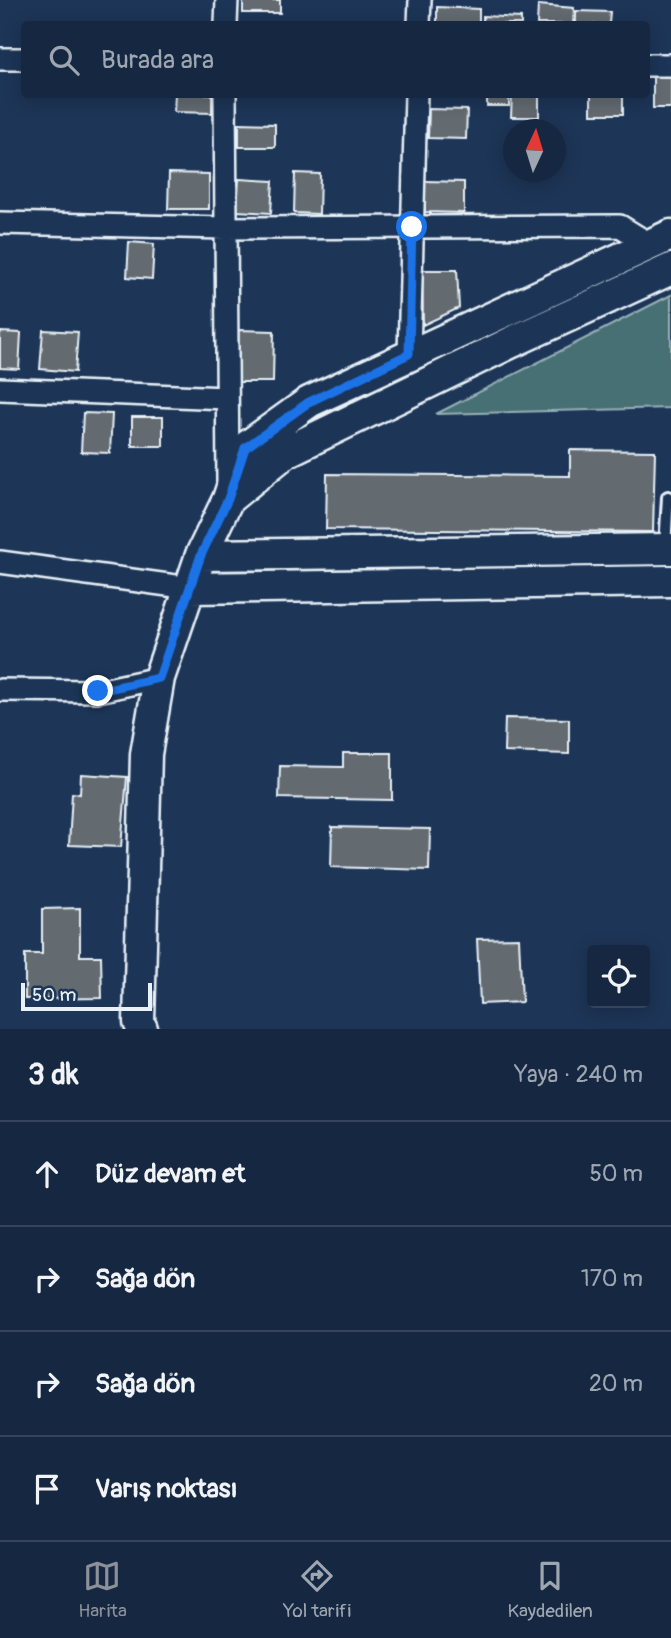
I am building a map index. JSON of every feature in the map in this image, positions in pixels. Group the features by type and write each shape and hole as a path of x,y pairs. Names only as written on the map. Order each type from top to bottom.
{"street":[{"path":"226,21 227,0"},
{"path":"419,21 420,0"},
{"path":"0,59 21,60"},
{"path":"650,65 671,65"},
{"path":"225,98 228,499"},
{"path":"409,354 416,98"},
{"path":"0,223 225,228 620,226 661,240"},
{"path":"142,1029 139,1022 146,754 159,678 201,555 228,499 245,448 309,402 661,240"},
{"path":"228,499 286,452 512,342 671,269"},
{"path":"0,389 227,398"},
{"path":"201,555 666,565"},
{"path":"0,562 190,588 666,565"},
{"path":"3,694 98,691 159,678"}],"lane":[{"path":"666,565 668,497"}],"green space":[{"path":"671,295 671,408 436,414"}],"building":[{"path":"243,0 280,0 280,13 243,13"},
{"path":"538,5 574,8 573,21 537,21"},
{"path":"437,7 479,9 479,21 437,21"},
{"path":"576,11 610,12 609,21 576,21"},
{"path":"483,16 521,18 521,21 483,21"},
{"path":"653,71 671,71 671,108 653,108"},
{"path":"175,98 212,98 212,113 174,112"},
{"path":"487,98 509,98 509,106 487,106"},
{"path":"512,98 539,98 539,117 511,117"},
{"path":"591,98 623,98 623,114 591,114"},
{"path":"429,109 467,110 466,139 428,138"},
{"path":"239,123 275,124 275,147 239,147"},
{"path":"169,173 209,174 209,209 168,209"},
{"path":"295,173 320,174 319,214 294,213"},
{"path":"239,179 273,181 271,213 237,211"},
{"path":"425,181 464,182 464,213 425,212"},
{"path":"129,242 154,244 152,279 127,277"},
{"path":"422,270 457,270 459,308 423,325"},
{"path":"43,330 78,332 75,372 40,369"},
{"path":"237,330 274,331 273,382 236,382"},
{"path":"0,332 21,333 19,369 0,368"},
{"path":"83,413 112,414 110,453 81,452"},
{"path":"132,417 163,417 163,446 132,446"},
{"path":"570,450 655,451 653,532 326,529 327,474 570,476"},
{"path":"505,718 569,719 569,754 504,752"},
{"path":"343,753 392,753 392,800 279,798 280,766 343,767"},
{"path":"81,774 127,777 121,847 69,845 72,793 80,794"},
{"path":"332,827 430,829 429,870 331,867"},
{"path":"80,908 80,956 101,956 102,998 25,999 25,954 42,954 42,909"},
{"path":"519,938 522,1002 480,1004 477,939"}],"route":[{"path":"98,691 159,678 201,555 228,499 245,448 309,402 409,354 412,227"}]}
